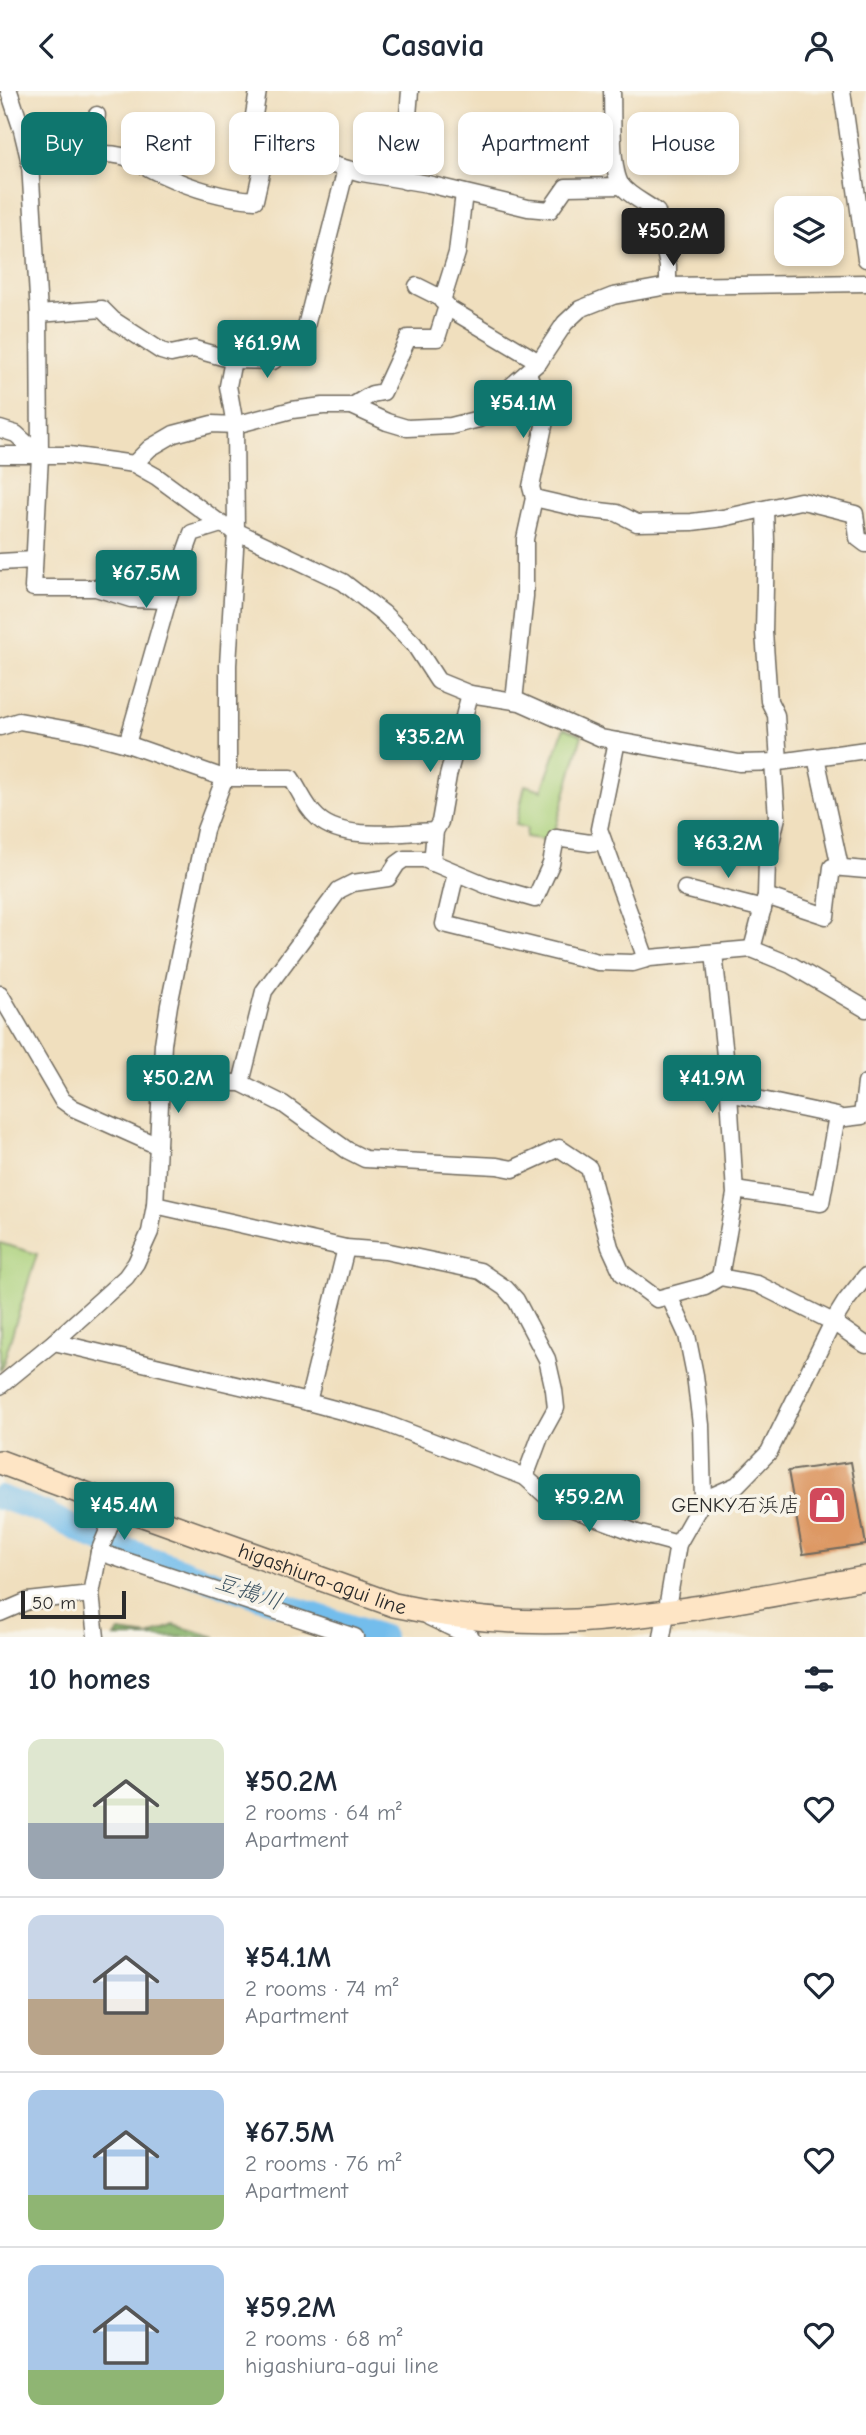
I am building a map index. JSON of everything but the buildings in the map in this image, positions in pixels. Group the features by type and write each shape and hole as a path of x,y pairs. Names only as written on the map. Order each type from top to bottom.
{"main road":[{"name":"higashiura-agui line","path":"0,1462 116,1511 369,1596 439,1614 509,1621 575,1621 665,1612 866,1578"}],"street":[{"path":"9,91 21,127"},
{"path":"254,112 258,91"},
{"path":"405,181 410,91"},
{"path":"612,91 615,162 622,186 657,212 668,266 668,286"},
{"path":"842,91 866,259"},
{"path":"107,156 121,156 177,182 232,199 255,200 261,175"},
{"path":"339,167 550,210 566,187 622,186"},
{"path":"39,314 102,310 161,351 171,354 194,349 233,360 273,361 302,341 346,169"},
{"path":"30,175 39,314 40,456 33,589 96,589 131,599 168,600"},
{"path":"352,406 372,394 383,393 408,338 437,338 457,253 464,193"},
{"path":"134,464 150,448 174,434 212,424 235,425 292,410 352,406 407,428 451,426 479,419 494,401 533,367 565,323 580,309 613,296 668,286 866,283"},
{"path":"417,286 533,367 545,421 531,487 534,498 525,539 525,596 514,701"},
{"path":"0,1387 125,1277 136,1263 150,1232 155,1205 169,1005 205,830 228,769 228,665 236,532 235,425 228,386 233,360"},
{"path":"0,429 16,434 40,456"},
{"path":"0,455 69,455 134,464 157,477 220,524 343,582 383,613 414,644 438,681 470,694 514,701 601,738 739,763 776,762 866,750"},
{"path":"534,498 582,509 617,513 637,523 692,522 723,518 800,501 855,514 858,538 866,544"},
{"path":"752,949 764,902 767,860 777,817 776,715 769,701 764,632 765,509"},
{"path":"127,744 168,600 192,533 220,524"},
{"path":"0,562 34,560"},
{"path":"432,863 435,831 440,821 448,776 470,694"},
{"path":"0,727 19,721 86,733 127,744 224,778 291,778 308,807 320,820 348,831 368,834 435,831"},
{"path":"617,741 599,829 646,959"},
{"path":"816,757 840,867"},
{"path":"241,1083 264,991 339,890 352,883 388,878 397,864 404,859 424,859 486,885 535,899 551,865 556,838 590,843 602,841"},
{"path":"685,888 826,916 832,867 866,870"},
{"path":"456,873 444,924 598,962 633,963 646,959 752,949 791,965 866,1009"},
{"path":"714,953 729,1093 735,1190 720,1277"},
{"path":"0,995 62,1100 73,1108 158,1146"},
{"path":"162,1082 241,1083 283,1104 347,1150 365,1159 513,1169 559,1148 589,1168 610,1247 622,1273 657,1299 705,1286 720,1277 757,1284 833,1322 866,1345"},
{"path":"729,1093 837,1119 862,1116 866,1083"},
{"path":"735,1190 821,1203 837,1119"},
{"path":"155,1205 346,1248 384,1251 480,1271 505,1288 516,1300 547,1359 556,1408 540,1437 525,1477"},
{"path":"308,1402 346,1248"},
{"path":"703,1500 737,1485 769,1452 833,1322 866,1276"},
{"path":"662,1637 678,1544 703,1500 701,1425 695,1375 687,1335 669,1296"},
{"path":"54,1342 379,1421 525,1477 552,1501 637,1533 678,1544"},
{"path":"96,1637 91,1594 99,1552 116,1511"},
{"path":"99,1552 355,1637"},
{"path":"0,1613 28,1601 91,1594"},
{"path":"411,1608 471,1637"}],"green space":[{"path":"564,728 582,735 552,841 526,837 527,828 516,825 525,785 542,790"},
{"path":"0,1243 37,1254 1,1370 0,1370"},
{"path":"174,1625 216,1637 115,1637 119,1632 149,1636"}],"waterway":[{"name":"豆搗川","path":"0,1497 45,1513 94,1538 238,1590 383,1637"}],"place":[{"name":"GENKY石浜店","path":"827,1505"}]}
